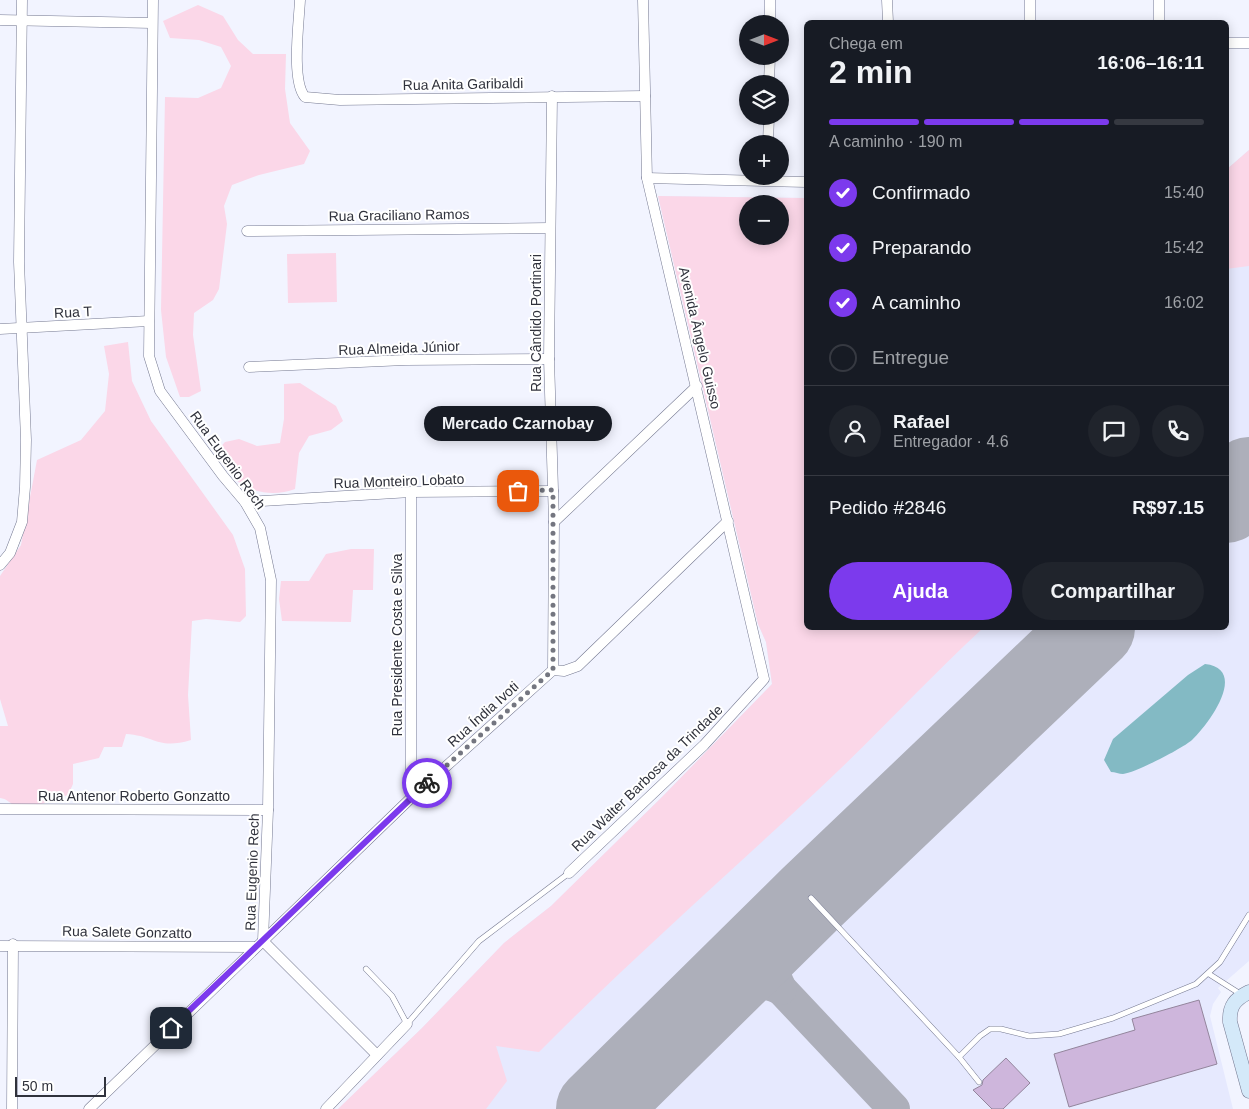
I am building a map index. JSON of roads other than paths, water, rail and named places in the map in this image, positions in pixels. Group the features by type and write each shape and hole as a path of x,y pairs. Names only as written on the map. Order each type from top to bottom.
{"street":[{"path":"0,565 10,552 22,522 25,487 23,329 19,262 22,0"},
{"name":"Rua Eugenio Rech","path":"152,0 148,356 160,390 223,476 245,502 260,528 271,580 268,810 263,941"},
{"name":"Rua Anita Garibaldi","path":"300,0 298,76 300,91 305,97 340,100 645,96"},
{"name":"Avenida Ângelo Guisso","path":"644,0 647,178 764,679"},
{"path":"770,0 770,15"},
{"path":"887,0 888,20"},
{"path":"1030,0 1030,20"},
{"path":"1159,0 1159,20"},
{"path":"0,20 152,23"},
{"path":"1229,43 1249,43"},
{"name":"Rua Cândido Portinari","path":"552,96 549,359 554,522 553,670"},
{"path":"647,178 739,179"},
{"path":"789,181 804,182"},
{"name":"Rua Graciliano Ramos","path":"247,231 550,228"},
{"name":"Rua T","path":"0,329 148,321"},
{"name":"Rua Almeida Júnior","path":"249,367 405,360 549,359"},
{"path":"554,522 697,386"},
{"name":"Rua Monteiro Lobato","path":"245,502 411,492 553,490"},
{"name":"Rua Presidente Costa e Silva","path":"411,492 411,798"},
{"path":"553,670 564,671 578,666 728,521"},
{"name":"Rua Índia Ivoti","path":"89,1109 411,798 553,670"},
{"name":"Rua Walter Barbosa da Trindade","path":"569,873 704,745 764,679"},
{"name":"Rua Antenor Roberto Gonzatto","path":"0,809 268,810"},
{"path":"263,941 377,1055"},
{"path":"12,1109 13,944"},
{"name":"Rua Salete Gonzatto","path":"0,946 13,944 254,948"},
{"path":"1246,994 1235,999 1229,1011 1229,1016 1249,1092"},
{"path":"326,1109 407,1024"}],"lane":[{"path":"366,969 392,996 407,1024 479,940 569,873"},
{"path":"810,898 959,1057 979,1082"},
{"path":"959,1057 980,1036 990,1029 1002,1029 1029,1036 1059,1034 1113,1018 1196,984 1209,974 1230,948 1249,916"},
{"path":"1209,974 1246,994"}],"water":[{"path":"1205,664 1218,668 1224,676 1225,686 1215,710 1199,732 1187,744 1148,765 1129,773 1111,772 1104,760 1113,739 1188,675"}],"place":[{"name":"Mercado Czarnobay","path":"518,491"}]}
